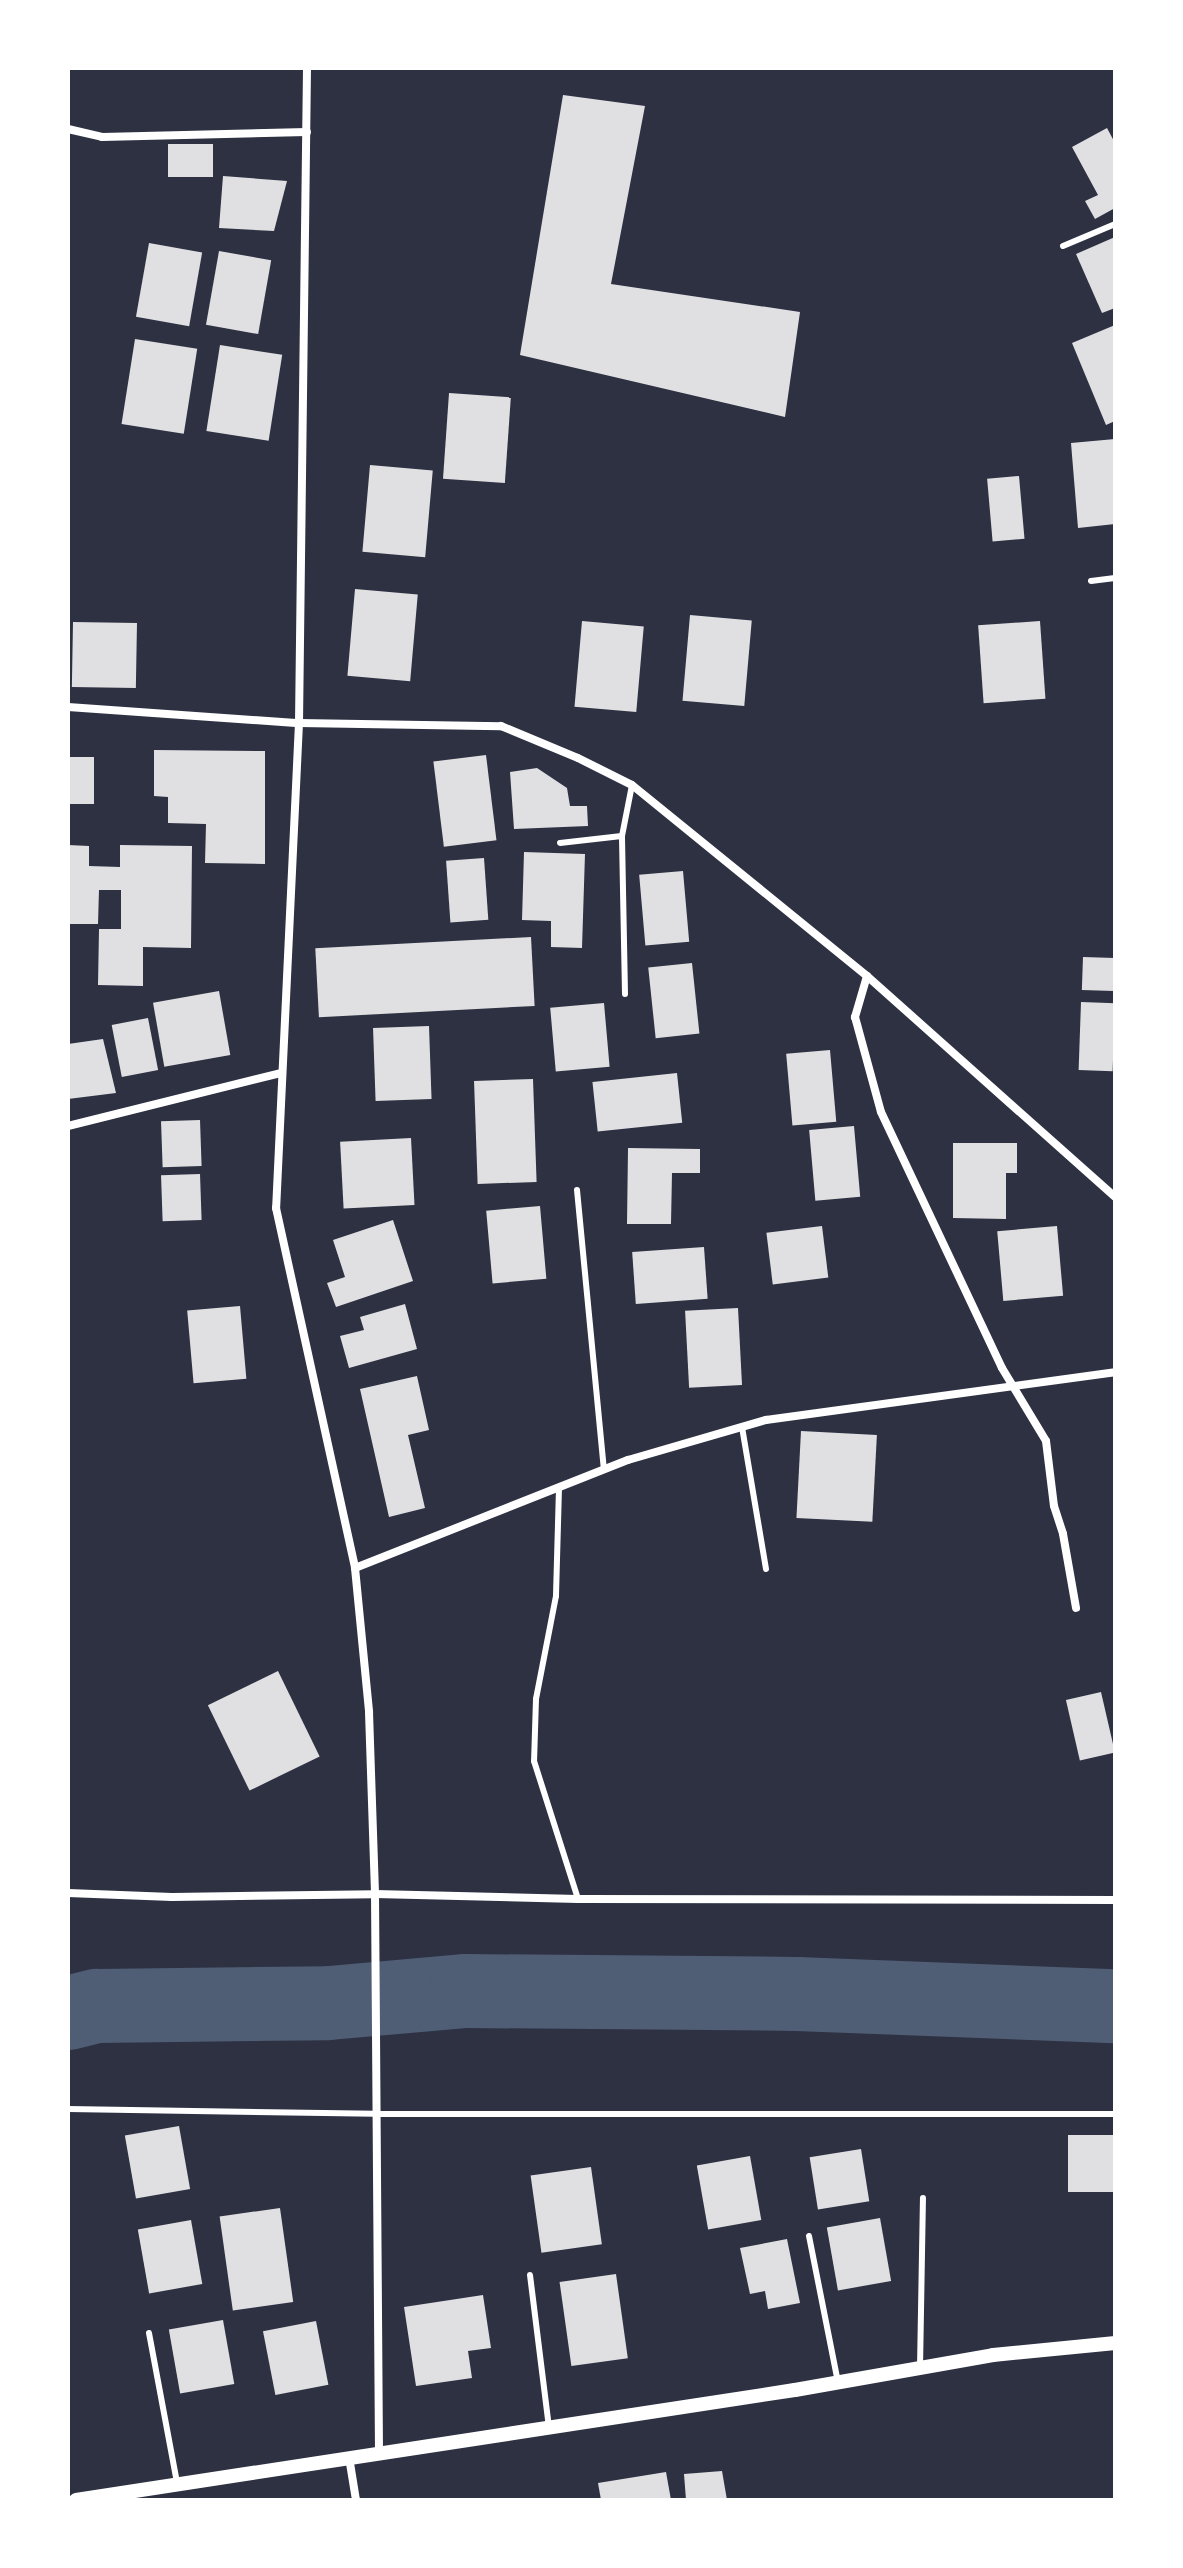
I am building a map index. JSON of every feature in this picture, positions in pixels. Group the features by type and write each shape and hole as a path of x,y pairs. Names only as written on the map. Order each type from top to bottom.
{"street":[{"path":"307,68 299,723 276,1208 355,1568 369,1712 375,1897 379,2452"},
{"path":"68,129 102,137 307,132"},
{"path":"68,707 299,723 501,726 632,785 867,976 1115,1197"},
{"path":"867,976 855,1017 881,1112 1002,1368 1046,1441 1054,1506 1063,1534 1076,1608"},
{"path":"68,1126 280,1073"},
{"path":"355,1568 604,1470 766,1420 1115,1372"},
{"path":"68,1893 172,1897 1115,1900"},
{"path":"76,2500 838,2382 993,2355 1115,2343"},
{"path":"349,2457 356,2500"}],"lane":[{"path":"1063,246 1115,224"},
{"path":"1091,581 1115,578"},
{"path":"625,994 622,836 632,785"},
{"path":"560,843 622,836"},
{"path":"577,1190 604,1470"},
{"path":"742,1427 766,1569"},
{"path":"559,1488 556,1596 536,1699 534,1761 578,1899"},
{"path":"68,2109 375,2114 1115,2114"},
{"path":"920,2368 923,2198"},
{"path":"809,2236 838,2382"},
{"path":"530,2275 549,2427"},
{"path":"149,2333 177,2484"}],"building":[{"path":"563,95 645,106 611,284 800,312 785,417 520,355"},
{"path":"1107,128 1115,143 1115,208 1095,219 1085,201 1098,195 1072,147"},
{"path":"168,144 213,144 213,177 168,177"},
{"path":"223,176 287,181 274,231 219,228"},
{"path":"1115,237 1115,308 1102,313 1076,254"},
{"path":"149,243 202,252 189,326 136,317"},
{"path":"219,251 271,260 258,334 206,325"},
{"path":"1115,325 1115,421 1106,425 1072,343"},
{"path":"135,339 197,349 184,434 122,424"},
{"path":"220,345 282,355 269,441 206,431"},
{"path":"449,393 511,397 505,483 443,479"},
{"path":"1115,439 1115,524 1078,528 1071,443"},
{"path":"370,465 433,470 425,557 362,552"},
{"path":"1019,476 1024,539 993,542 987,479"},
{"path":"355,589 418,594 410,681 347,676"},
{"path":"690,615 752,620 744,706 683,701"},
{"path":"582,621 644,626 636,712 575,707"},
{"path":"1040,621 1045,699 984,703 978,625"},
{"path":"73,622 137,623 136,688 72,687"},
{"path":"154,750 265,751 265,864 205,863 206,824 168,823 168,797 154,796"},
{"path":"486,755 496,840 444,847 433,761"},
{"path":"68,757 94,757 94,804 68,804"},
{"path":"537,768 567,788 570,806 587,806 588,826 514,829 510,772"},
{"path":"68,845 89,846 89,866 120,867 120,845 192,846 191,948 143,947 143,986 98,985 99,929 121,929 121,890 99,890 98,924 68,924"},
{"path":"524,852 585,854 582,948 551,947 551,921 522,920"},
{"path":"484,858 488,920 450,922 446,861"},
{"path":"683,871 689,942 645,946 639,875"},
{"path":"531,937 535,1006 319,1017 315,948"},
{"path":"1083,957 1115,958 1114,991 1082,990"},
{"path":"692,963 699,1034 656,1038 648,968"},
{"path":"219,991 230,1055 164,1067 153,1003"},
{"path":"1081,1002 1115,1003 1113,1071 1079,1070"},
{"path":"604,1003 610,1067 556,1071 550,1008"},
{"path":"148,1018 158,1070 122,1077 112,1025"},
{"path":"429,1026 432,1099 376,1101 373,1028"},
{"path":"103,1039 116,1093 68,1099 68,1044"},
{"path":"830,1050 836,1122 792,1126 786,1054"},
{"path":"677,1073 682,1123 598,1132 592,1082"},
{"path":"533,1079 537,1182 478,1184 474,1081"},
{"path":"200,1120 202,1166 163,1167 161,1121"},
{"path":"854,1126 860,1197 815,1201 809,1130"},
{"path":"411,1138 415,1205 344,1209 340,1142"},
{"path":"953,1143 1017,1143 1017,1173 1006,1173 1006,1219 953,1218"},
{"path":"628,1148 700,1149 700,1173 672,1173 671,1224 627,1224"},
{"path":"200,1174 202,1220 163,1221 161,1175"},
{"path":"540,1206 546,1279 493,1283 486,1211"},
{"path":"393,1220 413,1281 336,1307 327,1283 345,1277 333,1240"},
{"path":"822,1226 828,1278 773,1284 766,1233"},
{"path":"1057,1226 1063,1296 1003,1301 997,1231"},
{"path":"704,1247 708,1299 636,1304 632,1252"},
{"path":"405,1304 417,1349 349,1368 340,1336 364,1330 360,1317"},
{"path":"240,1306 246,1379 194,1383 187,1311"},
{"path":"738,1308 742,1385 689,1388 685,1311"},
{"path":"417,1376 429,1430 408,1435 425,1508 389,1517 360,1389"},
{"path":"801,1431 877,1435 872,1522 796,1518"},
{"path":"278,1671 320,1756 250,1791 208,1705"},
{"path":"1101,1692 1115,1752 1080,1761 1066,1700"},
{"path":"179,2126 190,2189 136,2199 125,2136"},
{"path":"1068,2135 1115,2135 1115,2192 1068,2192"},
{"path":"861,2149 869,2201 818,2209 810,2157"},
{"path":"750,2156 761,2220 708,2229 697,2165"},
{"path":"591,2167 602,2244 541,2253 531,2175"},
{"path":"280,2208 293,2302 233,2311 220,2216"},
{"path":"880,2218 891,2281 838,2290 827,2227"},
{"path":"191,2220 202,2284 149,2293 138,2229"},
{"path":"787,2239 800,2303 768,2309 765,2291 750,2294 740,2248"},
{"path":"616,2274 628,2358 571,2366 560,2282"},
{"path":"483,2295 491,2348 468,2351 472,2378 416,2386 404,2307"},
{"path":"223,2320 234,2384 180,2394 169,2330"},
{"path":"316,2321 328,2385 275,2395 263,2331"},
{"path":"722,2471 727,2500 686,2500 684,2474"},
{"path":"666,2472 671,2500 601,2500 598,2483"}],"waterway":[{"path":"68,2013 97,2006 329,2003 466,1991 797,1994 1115,2006"}]}
